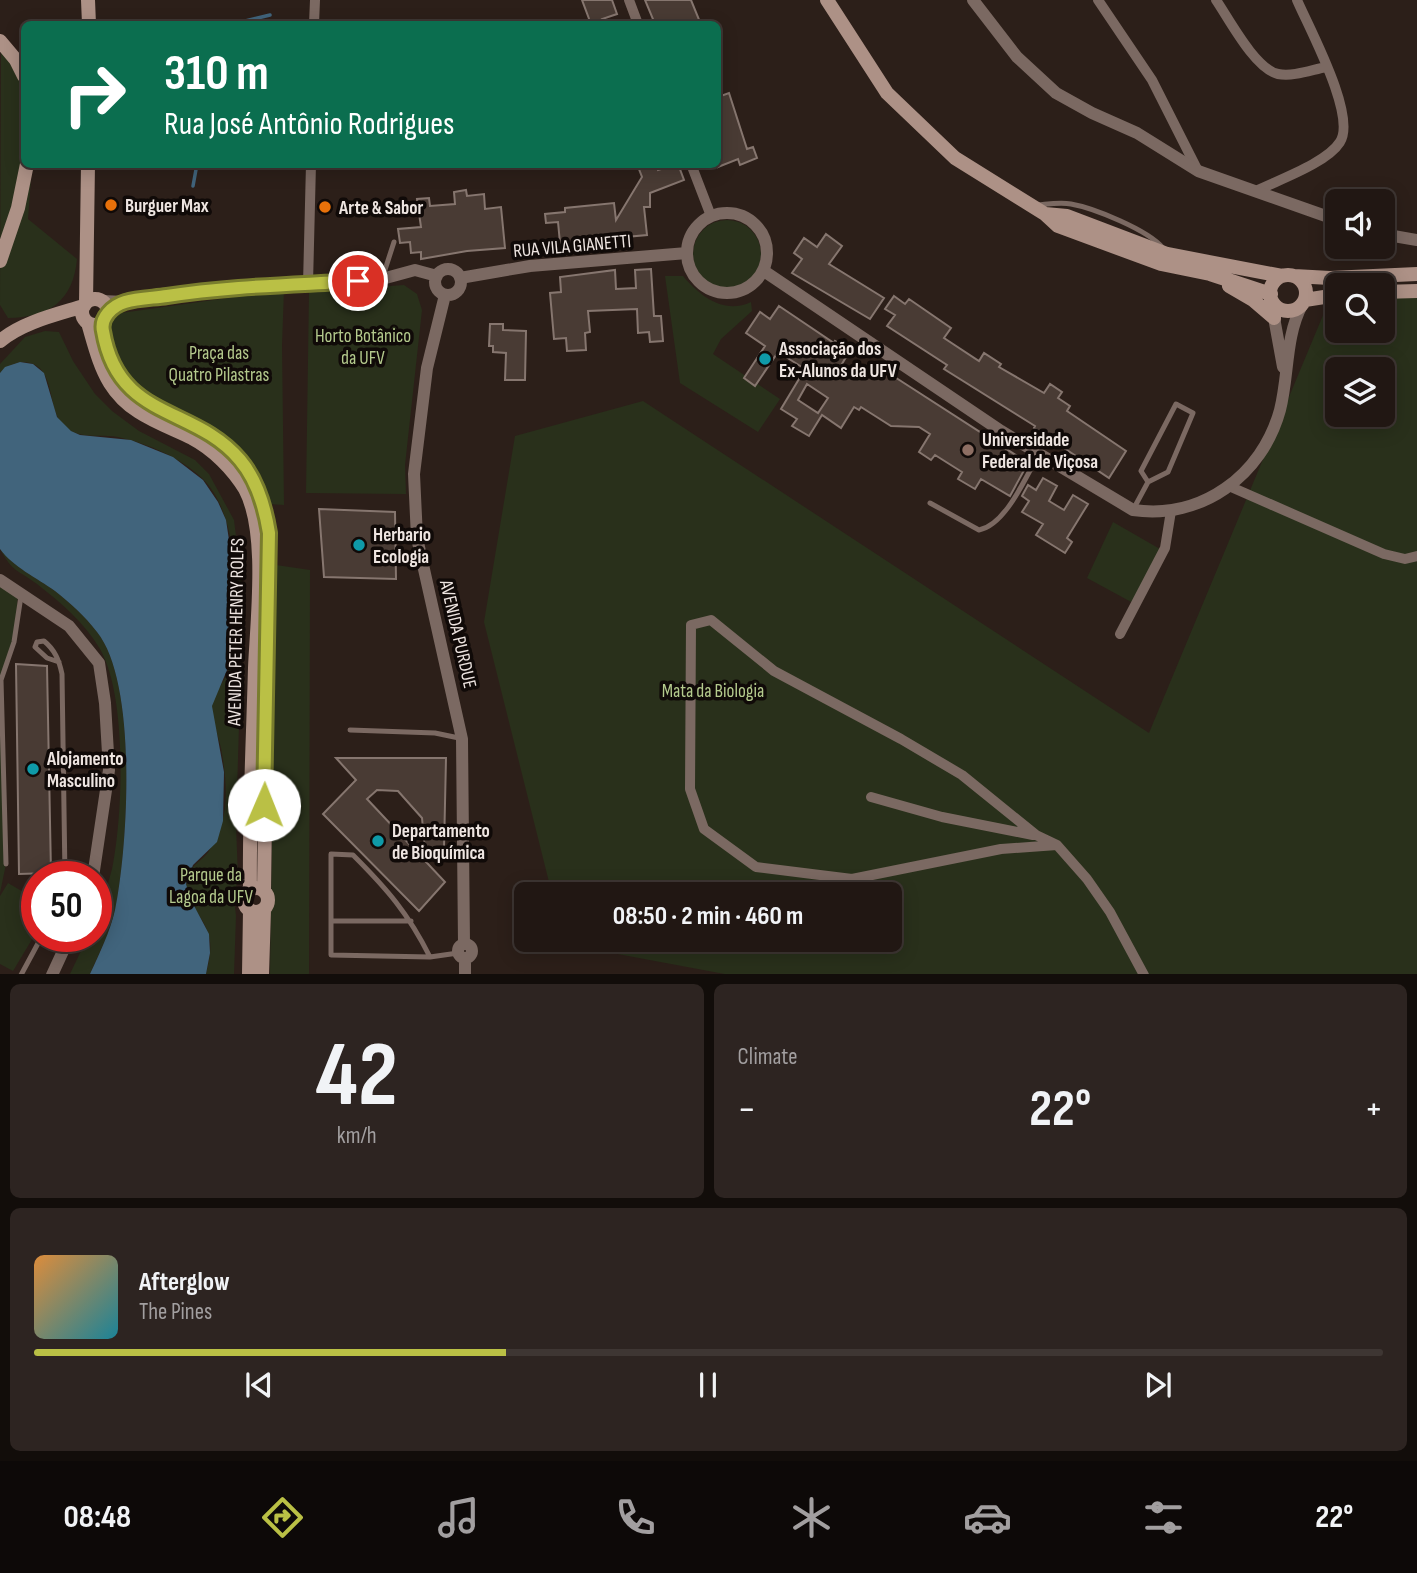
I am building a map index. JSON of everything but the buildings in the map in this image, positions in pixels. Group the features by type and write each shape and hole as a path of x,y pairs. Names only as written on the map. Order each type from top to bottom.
{"main road":[{"path":"88,0 89,21"},
{"path":"827,0 887,93 955,158 1045,214 1058,226 1161,264 1210,274 1273,306"},
{"path":"0,41 21,70"},
{"path":"0,261 13,227 26,168"},
{"name":"AVENIDA PETER HENRY ROLFS","path":"88,168 86,266 93,311 115,369 129,387 170,416 202,429 240,460 255,485 265,510 269,533 257,891"},
{"path":"1045,214 1067,216 1167,254 1288,276 1330,278 1417,274"},
{"path":"1210,274 1253,300 1286,310 1303,302 1325,297"},
{"path":"1288,276 1303,283 1303,302"},
{"path":"1273,306 1273,283 1288,276"},
{"path":"1395,291 1417,290"},
{"path":"4,335 56,315 93,311"},
{"path":"249,974 257,910 268,899 257,891 244,900 257,910 262,974"}],"street":[{"path":"314,21 315,0"},
{"path":"629,0 637,21"},
{"path":"973,0 1017,57 1056,93 1137,133 1198,171 1325,216"},
{"path":"1098,0 1152,80 1198,171"},
{"path":"1216,0 1249,49 1261,64 1275,74 1290,75 1326,67"},
{"path":"1256,191 1318,160 1341,142 1345,129 1342,109 1297,0"},
{"path":"308,284 311,168"},
{"path":"693,168 711,216"},
{"path":"735,213 757,225 767,247 764,271 757,281 746,289 721,293 708,289 698,281 691,270 687,253 690,237 695,229 711,216 735,213"},
{"path":"1395,236 1417,240"},
{"name":"RUA VILA GIANETTI","path":"460,278 530,266 687,253"},
{"path":"93,311 125,302 191,292 382,279 415,271 437,276 446,270 455,272 460,278 459,289 453,294 445,295 436,288 437,276"},
{"path":"764,271 1001,431 1133,510 1151,513 1171,511 1231,487 1257,458 1273,429 1285,377 1293,320 1303,302"},
{"name":"AVENIDA PURDUE","path":"445,295 427,368 414,474 417,538 463,738 462,952 465,974"},
{"path":"1273,306 1285,377"},
{"path":"1231,487 1384,554 1405,559 1417,556"},
{"path":"1120,634 1165,548 1171,511"},
{"path":"0,580 69,626 99,663 105,703 109,770 95,861"},
{"path":"1057,845 1001,849 852,879 756,867 704,830 690,789 691,625 711,620 774,671 962,775 1036,835 1057,845 1087,879 1110,912 1143,974"},
{"path":"871,797 942,817 1036,835"},
{"path":"52,974 63,952"}],"lane":[{"path":"1029,206 1074,204 1143,231 1155,239 1167,254"},
{"path":"382,279 394,242"},
{"path":"1133,510 1149,482 1168,472 1193,413 1176,404 1141,471 1149,482"},
{"path":"930,503 979,530 987,529 1005,512 1039,454"},
{"path":"6,864 1,680 13,642 21,596"},
{"path":"59,662 39,653 35,647 37,642 44,641 53,648 59,662 62,687 65,861"},
{"path":"351,730 435,733 463,738"},
{"path":"430,957 411,920 388,890 353,855 331,854 331,955 430,957 462,952"},
{"path":"332,921 411,920"},
{"path":"22,974 33,952"}],"green space":[{"path":"1,47 18,68 21,78 21,168 32,168 28,219 77,259 70,286 57,304 47,310 8,318 0,305"},
{"path":"720,220 734,220 746,225 756,235 761,254 756,273 746,283 734,288 720,288 708,283 698,273 693,261 693,247 698,235 708,225"},
{"path":"665,276 683,276 705,296 722,305 751,302 752,311 721,339 713,354 780,399 758,432 680,383"},
{"name":"Horto Botânico da UFV","path":"404,285 417,294 422,310 405,465 406,494 306,493 309,292"},
{"name":"Praça das Quatro Pilastras","path":"284,290 284,505 268,504 117,365 109,329 111,321 121,313"},
{"name":"Mata da Biologia","path":"1395,294 1417,295 1417,974 725,974 607,952 902,952 902,882 549,882 484,622 515,436 643,401 1149,733 1325,310 1325,343 1395,343"},
{"name":"Parque da Lagoa da UFV","path":"45,331 59,332 73,361 95,394 112,411 139,431 195,460 209,474 234,520 243,593 234,974 206,974 210,954 209,938 187,887 190,871 206,855 217,837 225,805 224,766 212,707 214,697 229,668 235,622 235,569 225,518 216,496 203,479 174,458 130,440 82,435 69,430 63,425 54,408 46,378 34,364 17,363 0,373 0,364 25,337"},
{"path":"1113,522 1160,549 1133,603 1087,578"},
{"name":"Parque da Lagoa da UFV","path":"0,549 18,567 48,586 77,610 97,632 110,656 119,688 126,766 126,808 120,882 112,921 112,868 119,815 120,754 119,724 109,670 100,649 87,630 54,598 12,567"},
{"path":"276,565 310,570 309,974 270,974"},
{"path":"0,580 18,594 14,642 1,680 6,864 0,893"},
{"path":"8,883 21,891 21,952 24,952 13,971 0,964 0,896"},
{"name":"Parque da Lagoa da UFV","path":"80,952 100,952 90,974 70,974"}],"water":[{"path":"20,362 33,364 44,373 57,417 71,431 80,435 131,440 173,457 203,480 226,520 233,567 232,658 212,706 224,772 223,821 217,842 193,865 186,884 191,900 209,934 210,953 206,974 90,974 100,952 112,952 112,920 120,882 126,808 126,767 119,688 110,656 97,632 66,600 18,567 0,549 0,373 5,367"}],"waterway":[{"path":"245,21 270,15"},
{"path":"193,186 196,168"}],"place":[{"name":"Burguer Max","path":"111,205"},
{"name":"Arte & Sabor","path":"325,207"},
{"name":"Associação dos Ex-Alunos da UFV","path":"765,359"},
{"name":"Universidade Federal de Viçosa","path":"968,450"},
{"name":"Herbario Ecologia","path":"359,545"},
{"name":"Alojamento Masculino","path":"33,769"},
{"name":"Departamento de Bioquímica","path":"378,841"}],"route":[{"path":"264,805 269,533 265,510 255,485 240,460 202,429 170,416 145,401 129,387 115,369 106,351 101,324 108,311 125,302 191,292 358,281"}]}
